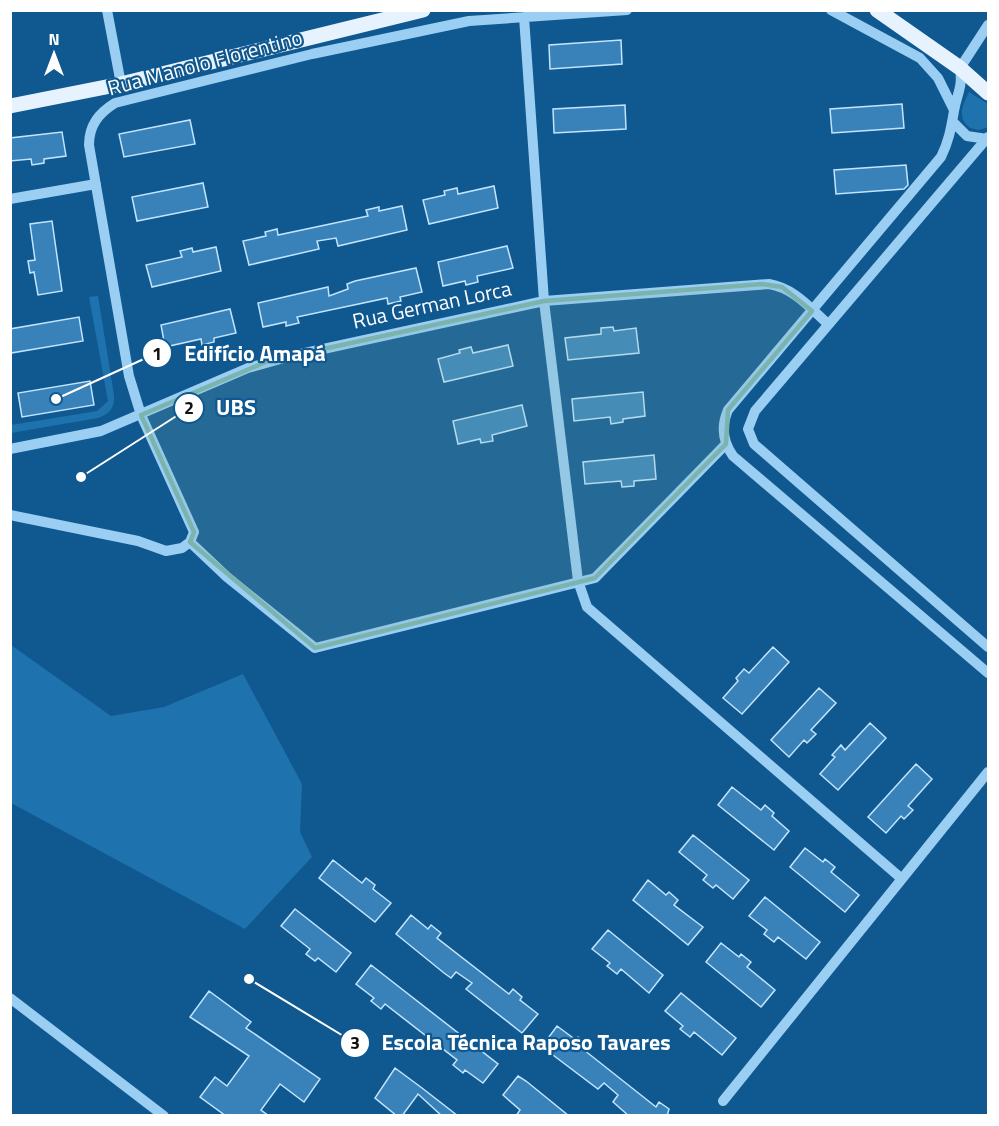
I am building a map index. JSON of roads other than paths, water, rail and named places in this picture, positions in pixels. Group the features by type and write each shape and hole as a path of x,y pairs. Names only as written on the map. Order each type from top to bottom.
{"main road":[{"path":"10,106 121,84 423,10"},
{"path":"877,10 988,89"}],"street":[{"path":"107,10 121,84"},
{"name":"Rua Manolo Florentino","path":"190,542 194,532 141,415 129,376 89,133 97,118 115,104 312,54 424,30 469,21 627,10"},
{"path":"831,10 920,58 938,78 954,110"},
{"path":"524,17 544,301 578,581 586,607 902,879"},
{"path":"988,25 960,69 963,85 954,110 954,123 947,146 933,168 728,410 724,423 726,444 733,456 988,673"},
{"path":"954,123 967,136 988,138"},
{"path":"988,138 750,416 748,429 751,440 988,647"},
{"path":"10,199 96,184"},
{"name":"Rua German Lorca","path":"10,448 86,435 141,415 268,361 544,301 762,284 789,291 828,324"},
{"path":"10,514 138,541 166,551 182,548 190,542 227,577 315,648 595,578 726,444"},
{"path":"952,642 964,627"},
{"path":"723,1101 988,772"},
{"path":"10,998 164,1116"}],"place":[{"name":"Edifício Amapá","path":"56,399"},
{"name":"UBS","path":"81,477"},
{"name":"Escola Técnica Raposo Tavares","path":"249,979"}]}
